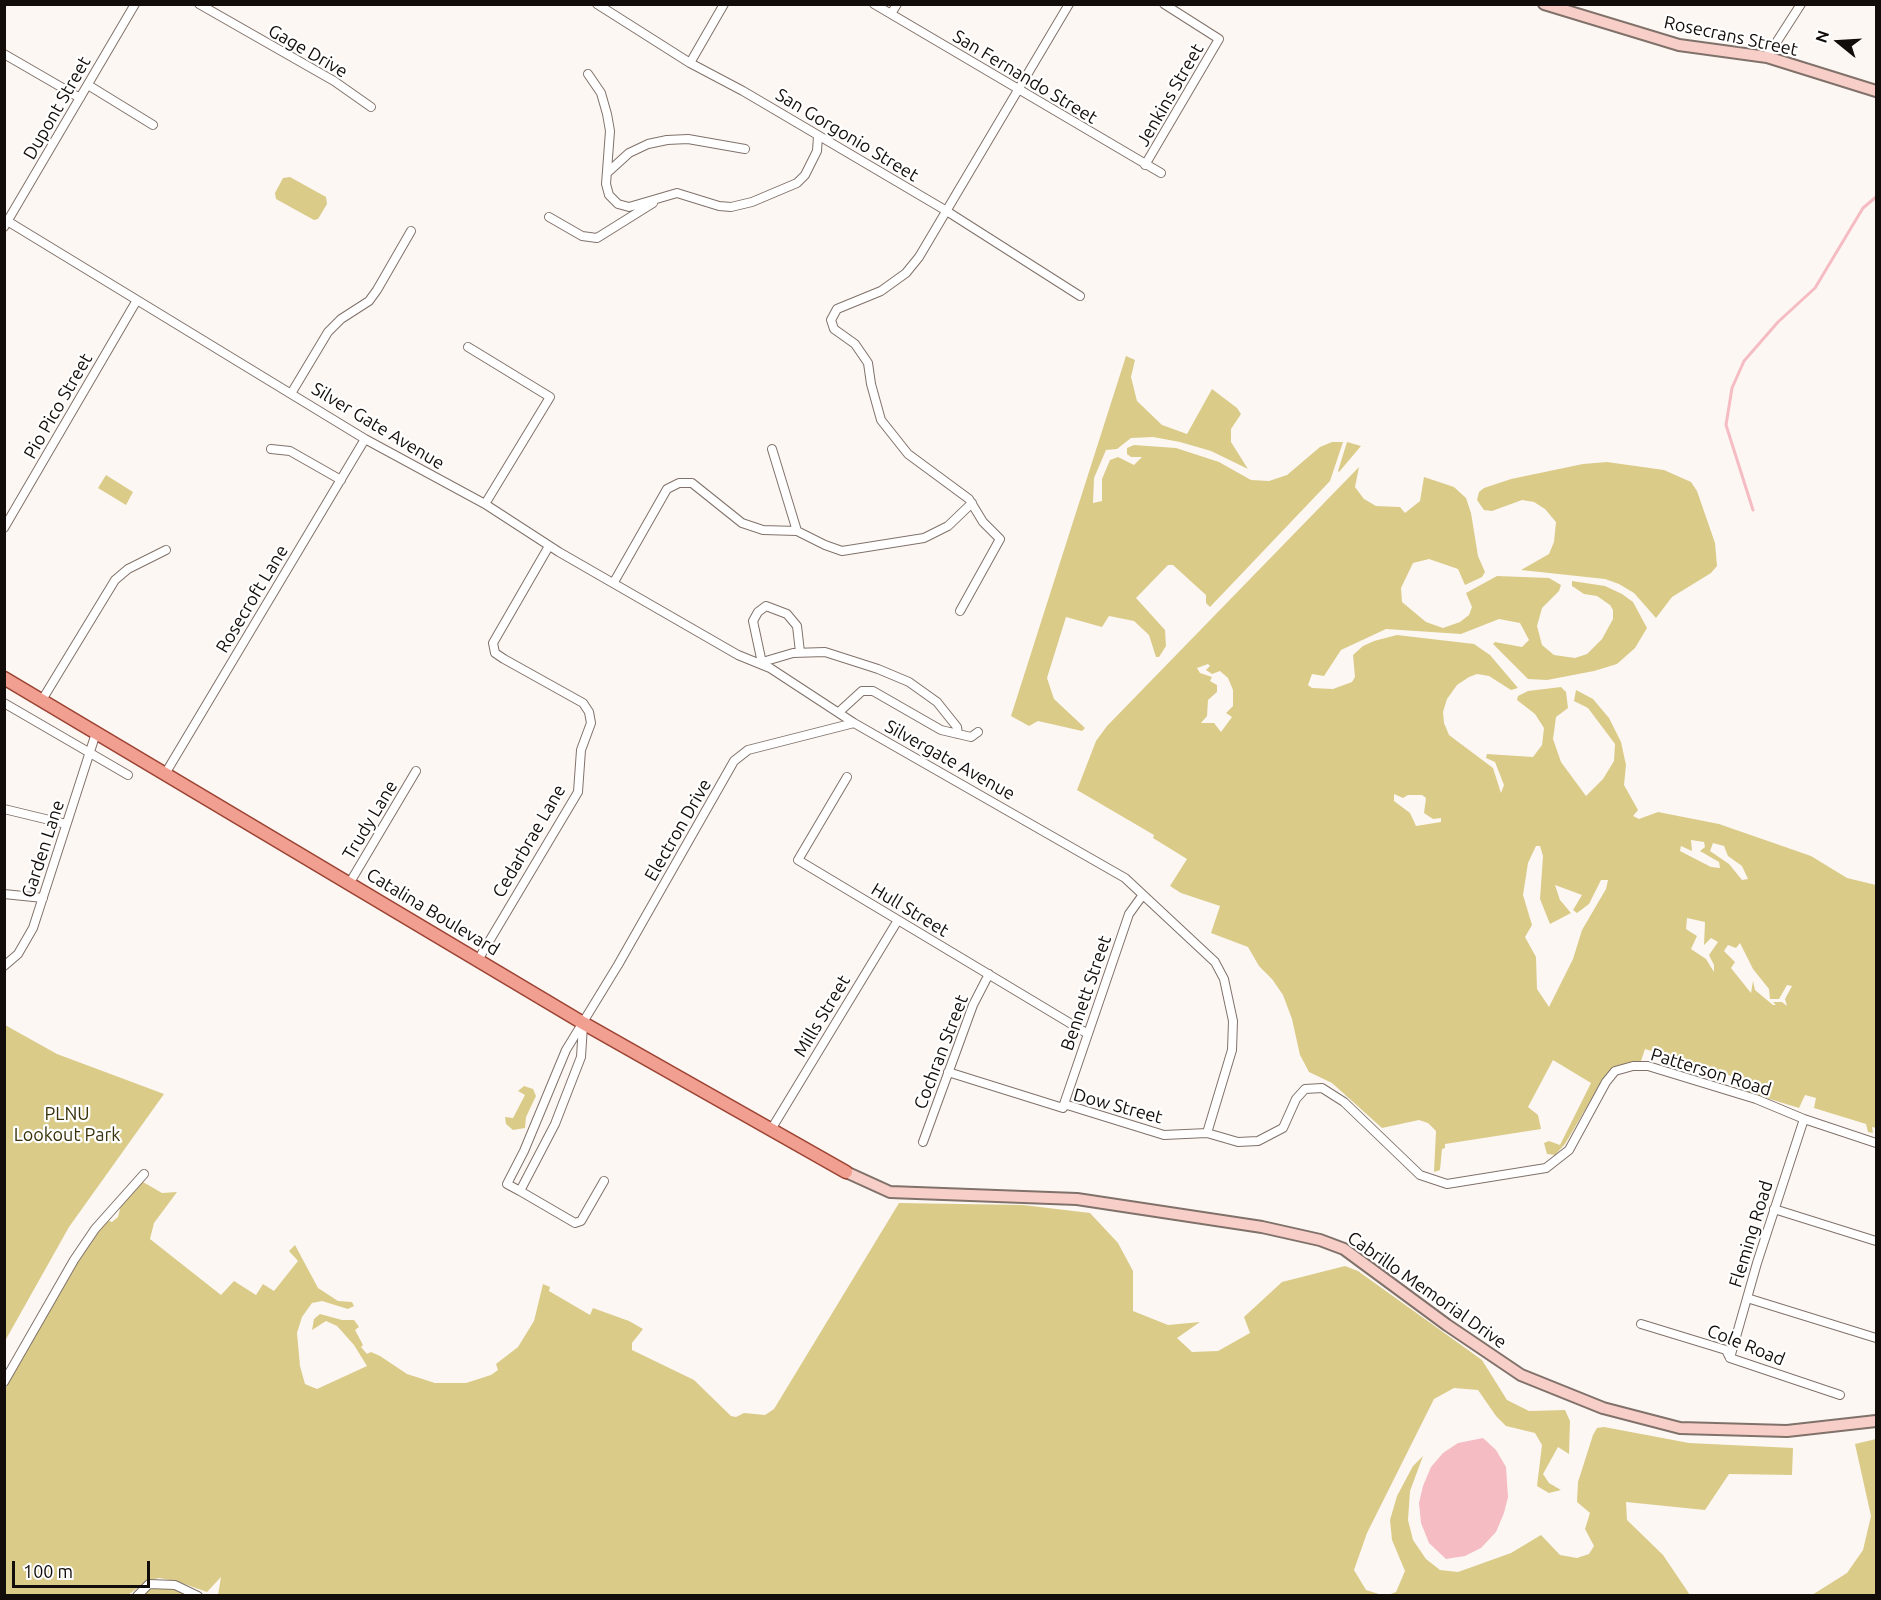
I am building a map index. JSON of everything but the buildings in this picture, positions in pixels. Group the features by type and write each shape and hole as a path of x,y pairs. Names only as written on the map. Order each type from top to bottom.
{"main road":[{"name":"Rosecrans Street","path":"1544,4 1679,45 1767,57 1876,91"},
{"name":"Catalina Boulevard","path":"4,678 583,1023 772,1128 846,1172"},
{"name":"Cabrillo Memorial Drive","path":"846,1172 890,1192 1077,1199 1262,1227 1320,1240 1344,1249 1447,1325 1521,1375 1602,1408 1680,1428 1787,1431 1876,1421"}],"street":[{"name":"Dupont Street","path":"6,222 135,4"},
{"name":"Gage Drive","path":"199,4 334,81 371,106"},
{"name":"San Gorgonio Street","path":"597,4 690,63 945,210 1080,296"},
{"path":"690,63 724,4"},
{"name":"San Fernando Street","path":"874,4 1161,173"},
{"path":"891,14 897,4"},
{"path":"960,610 1000,539 983,522 972,503 908,454 881,420 868,363 855,344 834,329 831,320 837,309 881,291 906,273 919,257 1069,4"},
{"name":"Jenkins Street","path":"1145,165 1220,39 1164,4"},
{"path":"1767,57 1801,4"},
{"path":"4,54 80,98"},
{"path":"588,74 601,93 610,131 606,183 609,195 618,204 628,207 677,193 719,206 731,207 752,201 798,183 806,175 817,151 818,136"},
{"path":"88,86 153,125"},
{"path":"607,173 629,153 648,144 667,140 688,139 745,149"},
{"path":"549,217 582,236 597,238 627,222 661,197"},
{"name":"Silver Gate Avenue","path":"6,222 292,392 365,439 485,504 549,546 738,655"},
{"path":"292,392 328,332 341,319 369,300 377,290 411,231"},
{"name":"Pio Pico Street","path":"4,528 137,300"},
{"path":"468,347 550,397 485,504"},
{"name":"Rosecroft Lane","path":"165,774 365,439"},
{"path":"271,449 290,451 341,480"},
{"path":"772,449 797,531"},
{"path":"614,582 667,489 679,483 692,483 742,524 763,530 797,531 842,551 861,550 924,537 948,526 972,503"},
{"name":"Cedarbrae Lane","path":"478,960 578,792 581,750 591,723 589,712 583,703 495,653 493,644 549,546"},
{"path":"42,700 115,580 128,569 166,550"},
{"path":"800,652 797,626 787,614 766,606 758,612 753,621 760,663 800,652 825,652 909,682 937,702 957,727 958,734"},
{"name":"Silvergate Avenue","path":"738,655 770,668 854,723 1125,878 1143,896"},
{"path":"839,712 862,691 873,691 941,730 970,737 978,732"},
{"path":"4,703 128,776"},
{"name":"Electron Drive","path":"583,1023 581,1057 555,1125 520,1191 507,1184 524,1151 566,1050 734,761 748,750 854,723"},
{"name":"Garden Lane","path":"4,966 18,954 33,928 96,733"},
{"name":"Trudy Lane","path":"349,884 416,771"},
{"name":"Hull Street","path":"847,777 798,860 1088,1034"},
{"path":"4,809 66,824"},
{"path":"4,894 43,898"},
{"path":"1143,896 1215,963 1224,979 1233,1021 1232,1050 1207,1133"},
{"name":"Bennett Street","path":"1064,1104 1129,914 1143,896"},
{"name":"Mills Street","path":"772,1128 898,920"},
{"name":"Cochran Street","path":"923,1142 973,1005 989,974"},
{"name":"Patterson Road","path":"1283,1128 1296,1099 1305,1089 1322,1088 1344,1102 1420,1175 1446,1184 1546,1168 1569,1150 1606,1082 1616,1071 1633,1066 1648,1066 1756,1099 1804,1119 1876,1143"},
{"name":"Dow Street","path":"948,1072 1063,1108 1064,1104 1164,1135 1207,1133 1238,1142 1258,1141 1283,1128"},
{"name":"Fleming Road","path":"1731,1358 1773,1209 1804,1119"},
{"path":"4,1382 74,1260 95,1229 144,1174"},
{"path":"520,1191 575,1223 581,1221 604,1181"},
{"path":"1773,1209 1876,1240"},
{"path":"1747,1299 1876,1338"},
{"name":"Cole Road","path":"1641,1324 1726,1350 1731,1358 1840,1395"},
{"path":"137,1596 149,1584 175,1585 198,1596"}],"green space":[{"path":"290,177 326,197 327,204 318,219 314,220 276,199 275,193 283,178"},
{"path":"1126,356 1135,360 1131,377 1137,401 1162,425 1187,434 1212,389 1237,408 1241,414 1231,429 1231,442 1248,469 1211,451 1180,442 1153,437 1131,438 1117,449 1106,450 1094,478 1093,503 1102,501 1102,479 1110,460 1118,457 1134,465 1142,457 1131,457 1127,454 1127,448 1134,445 1176,448 1219,462 1251,480 1269,481 1287,475 1320,447 1332,442 1343,442 1330,481 1210,607 1206,603 1206,595 1173,565 1168,565 1136,598 1165,630 1166,646 1159,657 1156,657 1149,635 1134,621 1109,616 1102,627 1066,617 1047,678 1054,699 1085,728 1082,731 1038,721 1029,726 1011,716"},
{"path":"1347,442 1361,446 1339,472 1338,471"},
{"path":"1607,462 1664,470 1691,482 1697,491 1715,543 1717,566 1711,573 1672,597 1656,618 1634,593 1605,579 1521,570 1549,554 1554,542 1556,522 1545,509 1534,502 1522,500 1492,511 1484,510 1477,500 1479,492 1484,488 1511,479 1583,464"},
{"path":"1359,467 1355,487 1364,499 1376,506 1400,507 1405,513 1420,501 1424,477 1454,487 1466,498 1471,513 1478,556 1485,572 1482,577 1465,585 1458,569 1429,559 1413,563 1401,588 1402,602 1426,622 1443,628 1460,622 1469,615 1472,607 1466,593 1497,576 1549,578 1561,585 1559,591 1542,608 1537,626 1542,645 1554,655 1575,658 1587,654 1602,639 1613,619 1613,610 1597,596 1584,594 1572,586 1572,581 1605,586 1633,602 1647,628 1635,648 1617,664 1594,671 1547,680 1528,679 1493,644 1495,642 1522,647 1529,640 1520,623 1499,619 1461,634 1386,629 1341,650 1324,676 1312,674 1308,685 1312,688 1333,689 1352,682 1355,677 1353,655 1363,646 1374,641 1397,635 1474,644 1490,655 1518,688 1511,690 1489,676 1477,674 1469,677 1457,685 1447,699 1443,712 1444,723 1449,735 1493,768 1501,793 1504,785 1495,762 1486,758 1487,754 1533,757 1542,745 1544,728 1535,714 1517,700 1518,696 1528,691 1561,687 1566,692 1568,708 1556,717 1553,739 1561,762 1586,796 1603,779 1614,761 1615,744 1588,708 1574,701 1576,690 1593,699 1609,718 1621,742 1626,765 1624,785 1638,810 1633,816 1639,819 1658,812 1719,824 1811,856 1847,878 1876,885 1876,1128 1872,1127 1873,1133 1868,1132 1866,1124 1814,1108 1816,1098 1805,1095 1799,1108 1747,1092 1750,1082 1645,1049 1641,1061 1620,1066 1603,1079 1565,1144 1555,1155 1547,1154 1544,1143 1549,1141 1560,1145 1591,1083 1553,1060 1528,1107 1538,1115 1541,1129 1445,1144 1445,1148 1442,1149 1440,1170 1434,1172 1436,1131 1428,1123 1419,1120 1382,1128 1332,1083 1309,1072 1300,1055 1292,1019 1283,995 1272,979 1259,966 1248,947 1211,933 1220,906 1181,893 1170,886 1187,859 1153,838 1154,835 1077,790 1096,741 1107,726","holes":["1208,664 1210,666 1206,670 1212,674 1220,671 1228,678 1233,690 1233,706 1226,713 1232,717 1221,732 1214,723 1201,723 1207,716 1208,700 1217,692 1217,685 1210,681 1212,677 1200,673 1197,668","1394,794 1403,798 1408,795 1422,795 1426,798 1424,813 1433,819 1441,818 1441,822 1416,826 1410,813 1394,801","1691,840 1704,842 1705,847 1700,851 1719,862 1720,868 1711,867 1680,851 1681,846 1692,851","1713,843 1724,846 1728,856 1742,866 1748,879 1742,880 1729,864 1710,851","1536,846 1540,846 1543,856 1540,899 1550,924 1571,913 1560,900 1555,885 1582,895 1573,910 1577,913 1589,904 1601,880 1608,880 1606,889 1582,930 1573,959 1549,1007 1537,989 1536,957 1525,937 1532,925 1523,895 1528,863","1687,918 1705,922 1704,945 1711,938 1718,942 1709,955 1714,965 1714,972 1706,959 1691,949 1697,936 1686,929","1740,943 1753,969 1769,989 1770,999 1779,999 1787,985 1792,986 1785,999 1787,1006 1782,1002 1773,1002 1776,1005 1773,1005 1755,990 1753,981 1751,993 1731,968 1735,962 1724,951 1728,945 1736,948"]},
{"path":"106,475 133,492 126,505 98,488"},
{"name":"PLNU Lookout Park","path":"5,1025 57,1054 164,1094 69,1227 5,1341"},
{"path":"524,1086 533,1089 536,1096 526,1117 525,1128 513,1130 506,1124 505,1117 513,1118 525,1095 518,1091"},
{"path":"143,1182 162,1193 177,1192 154,1223 150,1239 221,1295 234,1281 256,1295 263,1284 274,1291 298,1261 289,1251 295,1245 318,1288 338,1301 352,1302 354,1306 348,1309 322,1301 312,1303 302,1317 297,1333 300,1366 305,1384 317,1389 367,1366 354,1345 337,1326 326,1321 312,1330 314,1319 320,1314 342,1320 354,1320 359,1327 355,1330 363,1345 361,1347 367,1354 371,1352 380,1356 407,1374 435,1383 466,1383 491,1375 498,1370 496,1364 518,1347 534,1321 543,1284 550,1287 549,1291 590,1315 593,1308 629,1321 643,1329 632,1343 632,1350 694,1380 731,1416 736,1417 744,1413 765,1415 774,1409 899,1203 1023,1205 1090,1213 1118,1243 1133,1271 1133,1311 1168,1325 1200,1322 1177,1338 1192,1352 1218,1351 1250,1333 1244,1317 1282,1282 1345,1266 1358,1271 1482,1360 1507,1400 1529,1411 1565,1410 1570,1421 1569,1454 1558,1447 1543,1474 1549,1483 1561,1490 1549,1493 1537,1486 1542,1445 1535,1433 1506,1426 1478,1390 1454,1388 1434,1399 1367,1533 1354,1570 1366,1590 1382,1595 218,1595 221,1577 207,1592 176,1581 159,1578 147,1581 128,1595 5,1596 5,1389 85,1246 107,1220 112,1222 118,1217 121,1205"},
{"path":"1604,1427 1689,1443 1793,1448 1792,1475 1729,1474 1705,1510 1626,1502 1627,1520 1663,1555 1690,1595 1388,1595 1396,1592 1405,1571 1392,1540 1390,1520 1397,1496 1413,1466 1423,1456 1410,1491 1408,1520 1413,1540 1426,1559 1440,1570 1458,1572 1511,1553 1541,1535 1560,1555 1577,1558 1589,1554 1594,1546 1585,1529 1590,1513 1577,1502 1578,1482 1593,1435 1597,1428"},
{"path":"1876,1439 1876,1595 1812,1595 1847,1573 1863,1550 1871,1516 1855,1444"},
{"path":"150,1588 175,1588 192,1596 142,1596"}],"shaded area":[{"path":"1483,1438 1496,1450 1506,1467 1508,1497 1504,1513 1496,1532 1481,1548 1465,1556 1446,1559 1429,1543 1421,1523 1419,1503 1423,1486 1431,1467 1443,1453 1458,1443"}],"waterway":[{"path":"1753,510 1726,425 1732,388 1744,361 1778,322 1815,288 1863,208 1876,197"}]}
